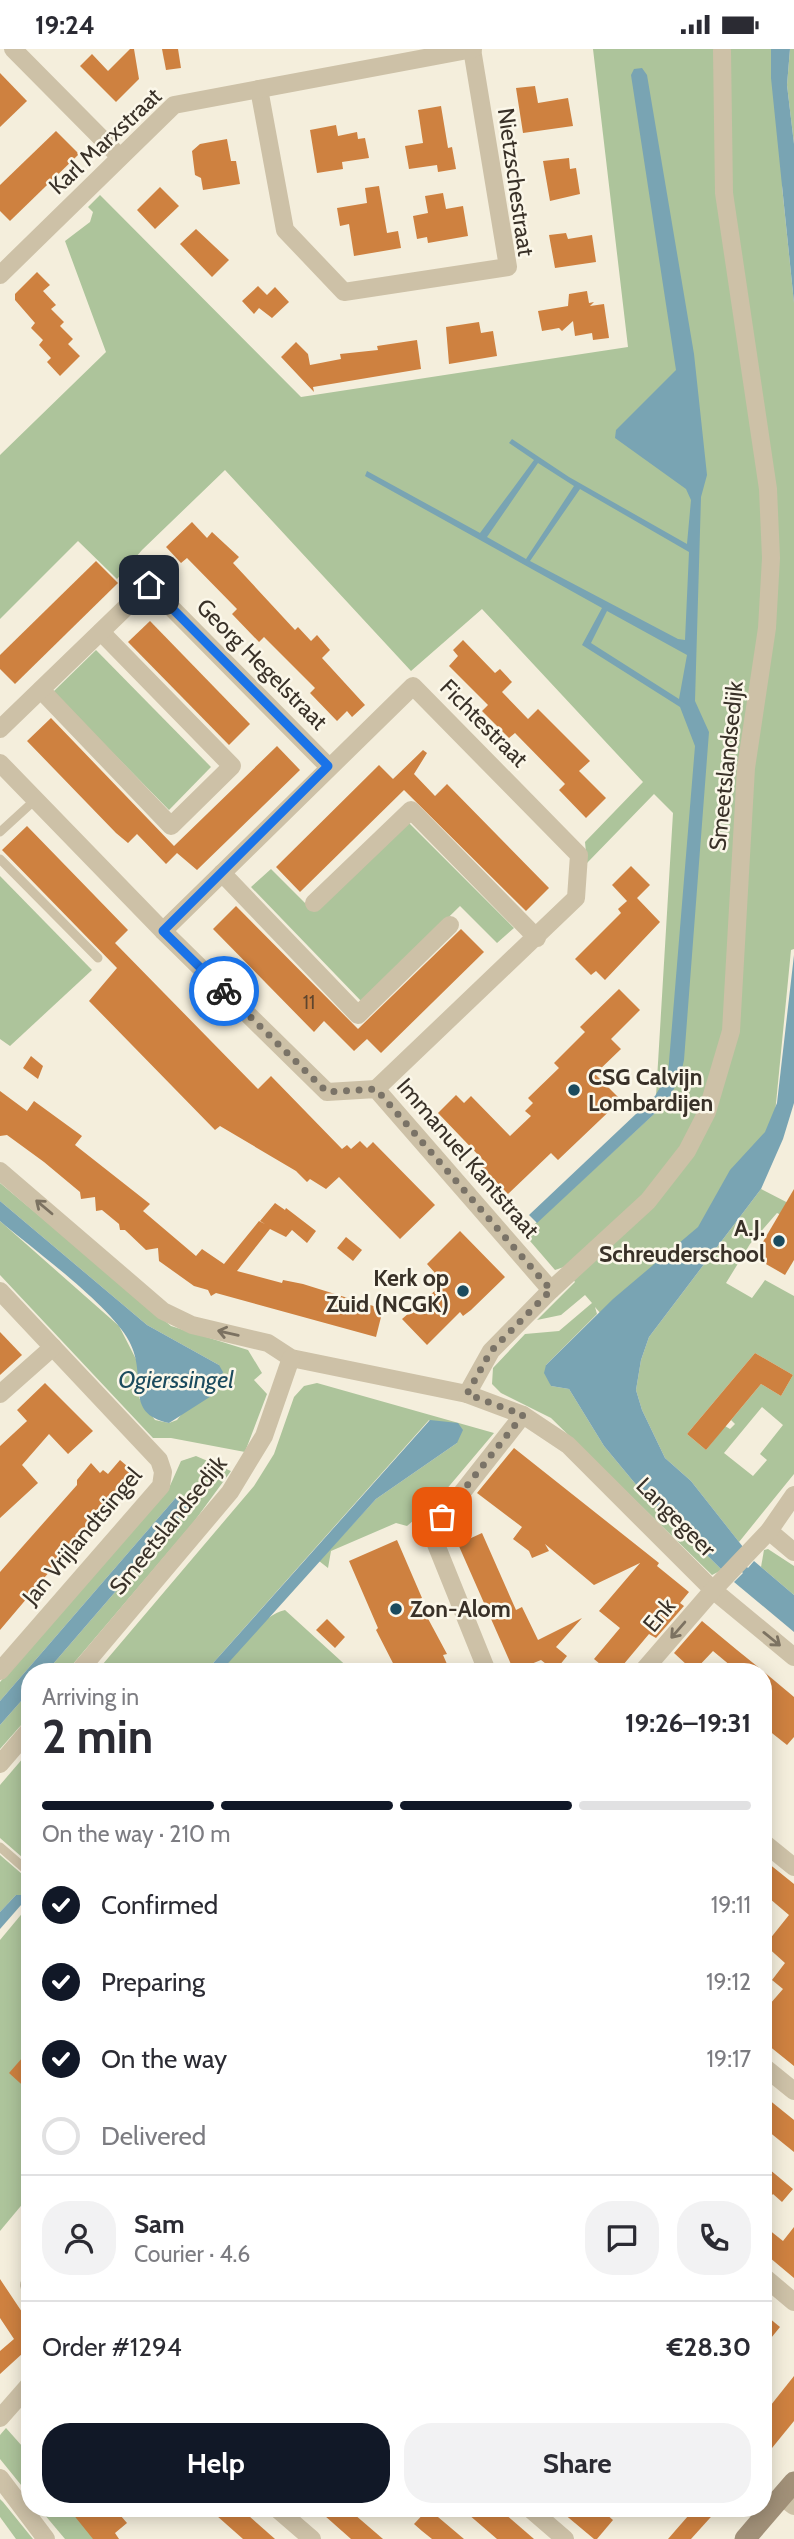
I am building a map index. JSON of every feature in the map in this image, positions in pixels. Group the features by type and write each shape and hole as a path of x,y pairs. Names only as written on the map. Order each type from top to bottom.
{"street":[{"path":"13,49 120,157"},
{"name":"Karl Marxstraat","path":"0,275 174,105 472,49"},
{"name":"Nietzschestraat","path":"259,89 285,230 344,292 508,267 472,49"},
{"name":"Smeetslandsedijk","path":"467,1394 491,1351 551,1290 648,1201 687,1151 707,1112 731,1031 746,768 767,628 771,558 768,489 723,193 722,51"},
{"name":"Georg Hegelstraat","path":"0,729 149,585 328,766"},
{"path":"41,690 171,826 180,818 232,766 101,632"},
{"name":"Fichtestraat","path":"163,931 328,766 413,686 579,855 576,898 376,1089"},
{"name":"Immanuel Kantstraat","path":"0,763 163,931 327,1092 376,1089 551,1290"},
{"path":"314,903 411,810 537,938"},
{"path":"222,873 358,1015 450,925"},
{"path":"0,1171 163,1311 192,1325 268,1343 290,1358 467,1394 523,1415 431,1532 484,1663"},
{"path":"0,1291 53,1347 0,1394"},
{"name":"Jan Vrijlandtsingel","path":"0,1671 161,1486 163,1472 159,1460 53,1347"},
{"name":"Smeetslandsedijk","path":"86,1663 230,1492 248,1466 264,1436 290,1358"},
{"name":"Langegeer","path":"523,1415 568,1445 794,1657"},
{"path":"794,1495 769,1531 794,1552"},
{"name":"Enk","path":"650,1663 769,1531"},
{"path":"0,1764 21,1740"},
{"path":"772,1849 794,1867"},
{"path":"772,2073 794,2091"},
{"path":"772,2283 794,2301"},
{"path":"0,2419 21,2394"},
{"path":"0,2478 21,2506"},
{"path":"29,2517 46,2539"},
{"path":"286,2517 312,2539"},
{"path":"539,2517 565,2539"},
{"path":"745,2539 764,2517"}],"lane":[{"path":"0,832 35,800"},
{"path":"0,859 98,958"},
{"path":"0,1847 21,1865"}],"green space":[{"path":"593,49 783,49 782,186 794,303 794,949 791,950 773,1134 728,1206 601,1314 595,1307 597,1314 546,1365 551,1386 569,1389 604,1446 638,1487 722,1570 712,1575 551,1418 501,1393 492,1384 493,1368 525,1334 559,1331 592,1303 585,1295 561,1315 537,1320 575,1282 564,1267 555,1270 524,1234 655,1113 673,813 654,794 587,863 585,842 643,782 482,609 411,671 225,470 142,550 117,579 78,541 0,619 0,455 106,352 65,241 90,222 93,212 88,207 100,195 301,397 628,347"},
{"path":"790,49 794,49 794,144 787,85"},
{"path":"96,650 211,767 169,810 53,692"},
{"path":"406,820 514,928 497,943 460,906 362,1002 251,887 271,869 313,911"},
{"path":"0,876 92,970 10,1046 0,1039"},
{"path":"0,1183 171,1326 248,1350 262,1373 254,1380 267,1394 245,1452 171,1438 153,1438 0,1275 0,1221 119,1326 139,1365 139,1398 155,1420 169,1423 177,1420 219,1365 147,1325 0,1201"},
{"path":"761,1189 794,1206 794,1221 777,1213 750,1244 726,1283 752,1298 765,1280 794,1296 794,1474 739,1542 691,1481 665,1458 642,1410 636,1390 641,1360 649,1337","holes":["755,1353 793,1375 781,1396 761,1384 731,1420 735,1424 730,1429 725,1426 706,1450 687,1434","762,1407 783,1425 760,1454 767,1460 753,1476 724,1453"]},
{"path":"317,1383 494,1433 418,1523 414,1520 407,1526 396,1523 331,1551 328,1568 319,1561 376,1499 457,1443 429,1420 213,1663 104,1663 254,1486 274,1454 294,1397 304,1386"},
{"path":"196,1456 231,1471 193,1523 74,1663 54,1663 191,1504 179,1494 33,1663 21,1663 21,1677 0,1701 0,1682 169,1488 181,1461"},
{"path":"768,1549 794,1566 794,1595 761,1567 764,1550"},
{"path":"285,1610 343,1663 227,1663 257,1627"},
{"path":"21,1701 21,1725 0,1749 0,1725"},
{"path":"21,1760 21,1856 0,1838 0,1785"},
{"path":"0,1855 21,1873 21,1895 16,1895 0,1912"},
{"path":"21,1915 21,2206 0,2231 0,1940"},
{"path":"6,2428 21,2445 21,2485 0,2459 0,2435"},
{"path":"0,2499 33,2539 16,2539 0,2517"},
{"path":"47,2517 79,2517 97,2539 65,2539"}],"water":[{"path":"771,49 790,49 787,85 794,144 794,303 771,78"},
{"path":"642,68 647,75 694,354 707,475 701,497 695,701 709,732 684,1060 680,1078 666,1103 537,1223 529,1215 655,1096 668,1074 695,746 680,707 582,645 602,608 365,476 367,471 480,533 534,460 509,443 512,439 569,477 687,544 691,500 686,489 615,438 616,430 676,370 631,75 634,69","holes":["538,463 574,486 526,559 487,537","580,489 689,552 685,640 678,639 530,561","607,611 687,655 679,699 591,643"]},
{"path":"794,955 794,1103 783,1139 761,1189 649,1337 641,1360 636,1390 642,1410 665,1458 691,1481 743,1547 736,1556 748,1568 754,1561 794,1595 794,1632 734,1582 743,1573 731,1561 722,1570 638,1487 604,1446 569,1389 551,1386 544,1373 546,1365 613,1299 698,1227 730,1170 765,1132 777,1103"},
{"name":"Ogierssingel","path":"0,1201 147,1325 219,1365 223,1372 216,1393 169,1423 146,1411 141,1402 135,1355 129,1341 106,1311 89,1295 0,1221"},
{"path":"430,1420 458,1423 463,1430 457,1443 376,1499 228,1663 213,1663"},
{"path":"179,1494 191,1504 54,1663 33,1663"},
{"path":"21,1677 21,1701 0,1725 0,1701"},
{"path":"16,1895 21,1895 21,1905 0,1929 0,1912"}],"building":[{"path":"130,49 134,49 139,79 116,102 80,66 92,54 108,71"},
{"path":"162,49 178,49 181,68 166,70"},
{"path":"0,73 27,101 0,127"},
{"path":"535,86 538,103 568,98 573,126 523,133 516,88"},
{"path":"441,106 448,148 452,147 456,169 438,172 437,165 409,169 405,146 423,143 418,110"},
{"path":"336,125 338,136 357,132 358,139 365,138 369,158 342,162 343,169 317,173 310,130"},
{"path":"56,131 79,154 10,221 0,211 0,185"},
{"path":"227,139 231,161 236,161 240,184 203,190 201,178 195,175 192,151 200,144"},
{"path":"569,158 570,169 576,168 580,194 550,201 543,161"},
{"path":"379,186 387,233 398,231 401,248 354,256 349,224 340,226 337,208 367,203 365,188"},
{"path":"160,187 179,206 155,229 137,210"},
{"path":"443,193 446,209 463,206 468,236 428,243 427,237 417,239 413,216 428,213 425,196"},
{"path":"196,229 229,260 212,277 180,244"},
{"path":"566,233 568,239 592,235 596,262 555,268 549,235"},
{"path":"37,272 50,285 43,291 56,305 51,309 64,322 60,326 73,339 68,344 80,356 60,376 47,362 51,358 39,345 43,340 31,328 35,323 15,300 15,294"},
{"path":"258,286 267,295 275,287 289,302 272,318 259,308 254,314 242,301"},
{"path":"587,291 589,303 594,302 590,306 604,304 609,338 593,340 592,333 575,336 573,321 562,331 559,328 542,331 538,311 568,306 569,294"},
{"path":"479,322 481,333 493,331 497,356 449,364 446,327"},
{"path":"417,340 421,369 313,387 314,392 281,357 296,342 308,354 310,365 341,359 340,354 378,350 377,346"},
{"path":"192,522 207,538 212,532 239,557 233,563 295,630 298,627 311,641 317,635 330,650 322,658 365,705 352,717 347,711 337,721 310,693 315,688 264,637 259,642 232,614 237,609 187,558 181,563 166,547"},
{"path":"96,561 118,583 15,684 0,669 0,655"},
{"path":"150,621 250,724 229,745 128,642"},
{"path":"463,640 495,673 500,669 512,682 502,692 528,719 538,709 590,761 579,771 606,798 586,818 559,790 565,784 515,733 509,738 482,711 488,705 449,666 458,656 453,650"},
{"path":"51,718 174,846 277,746 300,770 197,870 177,853 166,864 137,834 128,843 116,833 27,741"},
{"path":"423,750 427,753 414,774 435,796 447,784 549,888 526,911 404,790 300,892 276,867 379,765 393,779"},
{"path":"27,826 128,930 115,943 258,1089 271,1076 342,1149 347,1145 351,1149 360,1141 367,1148 373,1142 435,1205 400,1239 339,1177 326,1189 310,1179 307,1182 296,1171 220,1126 215,1130 89,1001 117,968 2,850"},
{"path":"631,866 650,885 637,898 660,922 605,980 596,971 591,975 575,959 621,913 618,909 627,901 612,885"},
{"path":"236,906 358,1029 461,929 484,952 381,1053 367,1039 354,1051 324,1021 314,1032 213,929"},
{"name":"CSG Calvijn Lombardijen","path":"619,989 640,1010 611,1039 621,1049 595,1074 621,1100 558,1160 551,1153 508,1194 480,1165 484,1161 438,1113 456,1095 464,1103 471,1096 510,1136 531,1116 525,1111 533,1103 528,1098 559,1068 554,1063 585,1032 580,1027"},
{"path":"31,1056 43,1066 38,1079 23,1068"},
{"path":"0,1091 27,1111 34,1101 82,1136 75,1145 150,1204 143,1211 196,1256 202,1249 224,1264 259,1221 265,1224 260,1221 275,1203 285,1210 286,1208 316,1231 307,1243 292,1230 286,1237 270,1229 237,1271 282,1283 283,1280 303,1284 383,1309 376,1337 216,1293 211,1296 208,1290 194,1286 159,1261 158,1248 146,1250 125,1230 120,1230 119,1224 102,1210 96,1211 95,1197 81,1199 80,1192 44,1162 7,1135 0,1136"},
{"name":"A.J. Schreuderschool","path":"794,1189 794,1260 785,1275 754,1257"},
{"name":"Kerk op Zuid (NCGK)","path":"460,1231 505,1277 471,1310 463,1316 460,1312 427,1345 402,1319 444,1283 427,1264"},
{"path":"346,1237 362,1250 353,1261 337,1248"},
{"path":"0,1332 22,1355 0,1375"},
{"path":"755,1353 793,1375 781,1396 761,1384 706,1450 687,1434"},
{"path":"45,1383 93,1431 68,1454 49,1434 22,1465 38,1483 0,1518 0,1446 27,1421 17,1410"},
{"path":"514,1448 659,1563 657,1566 689,1592 680,1603 684,1606 656,1638 649,1634 625,1663 599,1663 594,1659 620,1628 599,1611 640,1563 594,1585 545,1544 549,1551 532,1558 529,1551 513,1539 522,1527 477,1493"},
{"path":"120,1460 134,1472 0,1630 0,1572 77,1485 77,1480 91,1463 100,1473 103,1470 108,1474"},
{"path":"482,1533 516,1610 522,1607 538,1640 582,1618 556,1647 567,1656 561,1663 545,1663 541,1660 534,1663 510,1663 458,1544"},
{"name":"Zon-Alom","path":"397,1540 422,1598 418,1600 447,1654 443,1655 446,1663 393,1663 376,1630 378,1628 349,1561"},
{"path":"327,1619 345,1637 335,1648 316,1630"},
{"path":"702,1621 753,1663 727,1663 713,1651 702,1663 685,1663 674,1653"},
{"path":"772,1679 794,1697 794,1737 787,1745 772,1733"},
{"path":"772,1866 794,1884 794,2066 772,2048 772,2002 783,1989 772,1980 785,1963 772,1951 772,1936 789,1915 772,1901"},
{"path":"21,2059 21,2084 9,2073"},
{"path":"772,2102 794,2120 794,2152 772,2134"},
{"path":"772,2172 793,2189 782,2202 773,2194"},
{"path":"794,2227 794,2278 772,2260 772,2232 783,2241"},
{"path":"0,2279 21,2310 21,2355 0,2374 0,2351 14,2339 0,2318"},
{"path":"772,2320 780,2327 772,2337"},
{"path":"794,2376 794,2421 772,2448 772,2404"},
{"path":"75,2517 122,2517 127,2523 115,2533 119,2539 93,2539"},
{"path":"218,2517 250,2517 275,2539 243,2539"},
{"path":"326,2517 357,2517 383,2539 351,2539"},
{"path":"421,2517 438,2517 464,2539 432,2539 414,2524"},
{"path":"471,2517 508,2517 534,2539 497,2539"},
{"path":"568,2517 610,2517 613,2520 597,2539"},
{"path":"687,2517 711,2517 691,2539 668,2539"}],"way so far":[{"path":"224,991 327,1092 376,1089 551,1290 491,1351 467,1394 523,1415 442,1517"}],"place":[{"name":"CSG Calvijn Lombardijen","path":"574,1090"},
{"name":"A.J. Schreuderschool","path":"779,1241"},
{"name":"Kerk op Zuid (NCGK)","path":"463,1291"},
{"name":"Zon-Alom","path":"396,1609"}],"route":[{"path":"149,585 328,766 163,931 224,991"}]}
